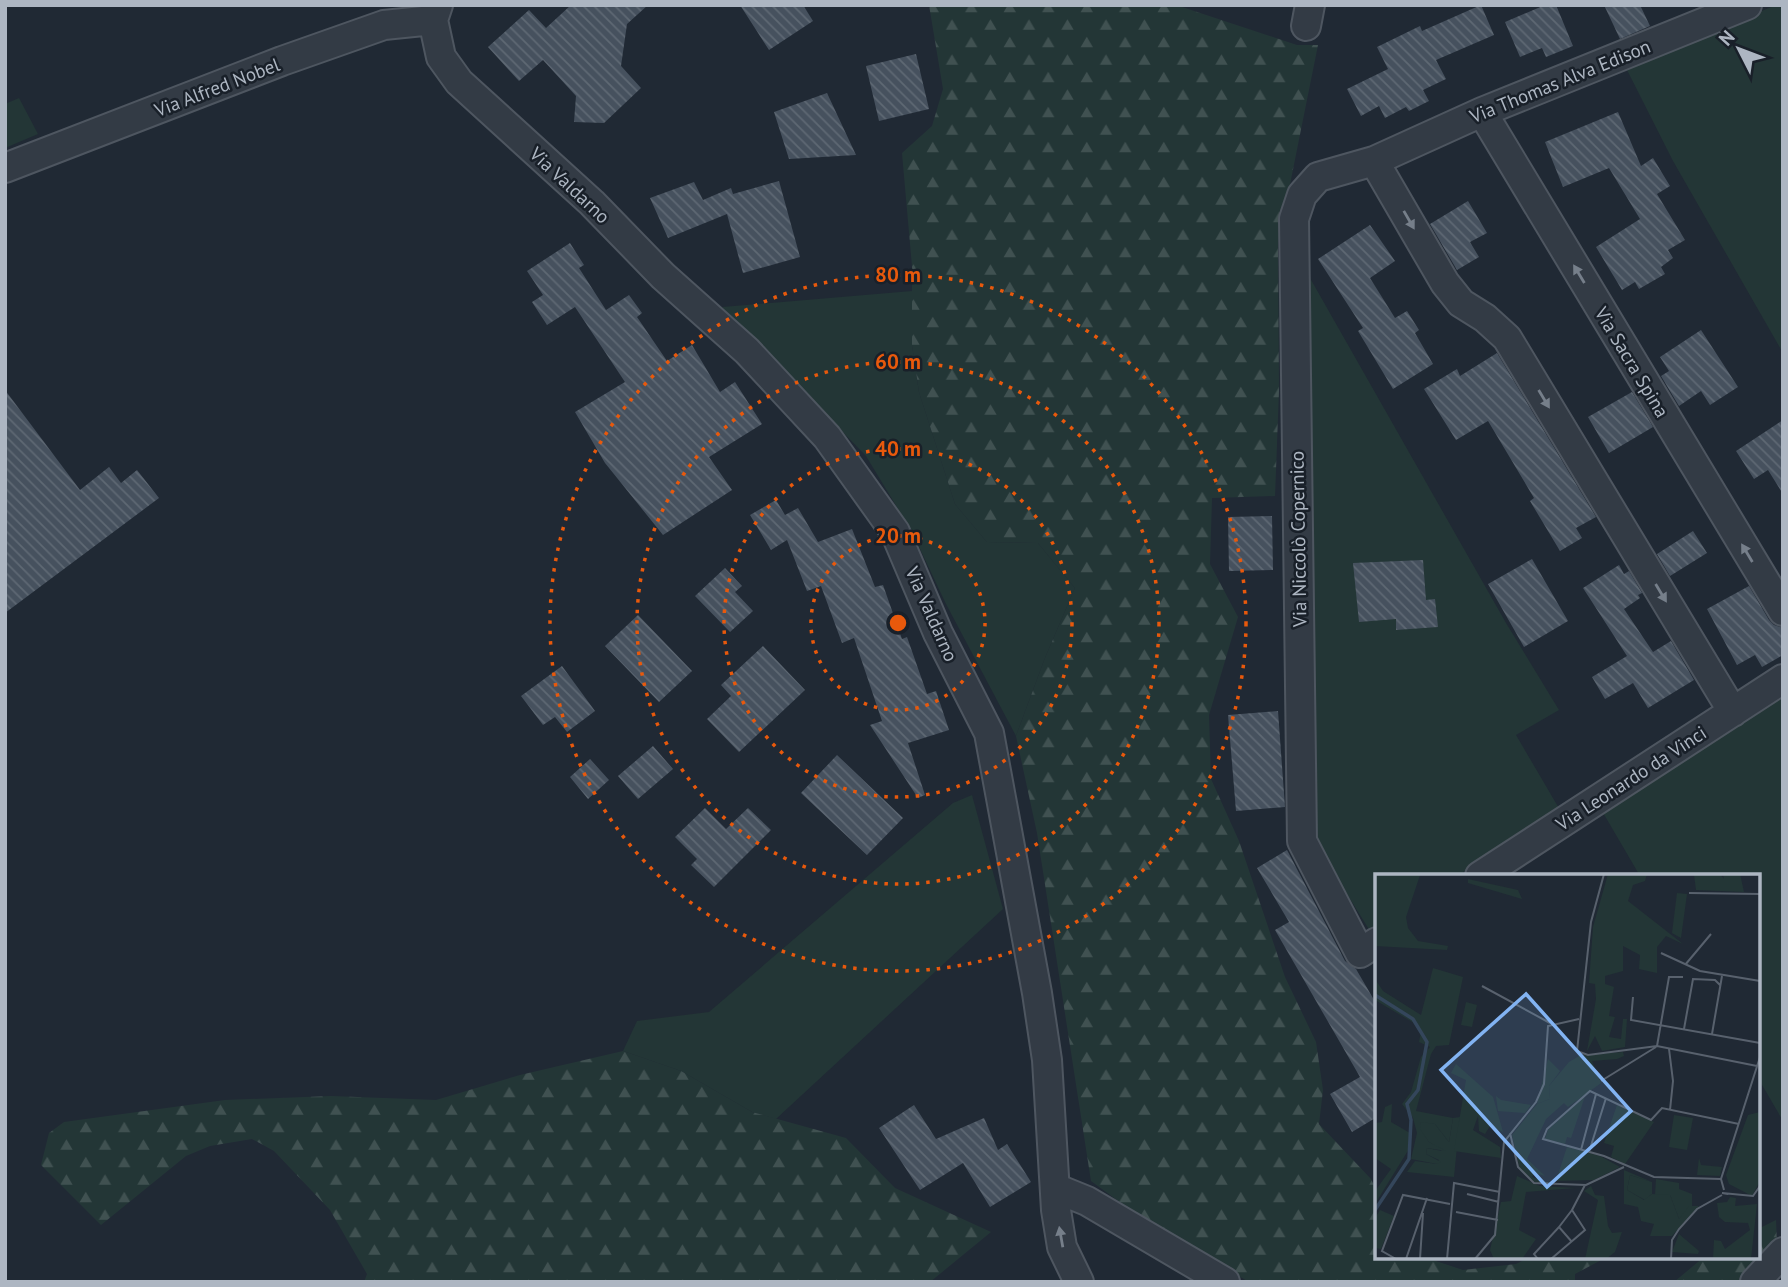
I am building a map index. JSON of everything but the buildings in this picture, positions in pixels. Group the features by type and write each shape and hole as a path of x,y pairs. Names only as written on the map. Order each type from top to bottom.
{"street":[{"name":"Via Thomas Alva Edison","path":"1374,161 1482,113 1747,5"},
{"name":"Via Alfred Nobel","path":"5,169 282,61 384,25 435,13"},
{"name":"Via Valdarno","path":"435,13 441,57 459,82 592,203 663,276 747,351 827,438 895,531 938,633 989,733 1043,1033 1062,1247 1079,1282"},
{"name":"Via Sacra Spina","path":"1482,113 1783,611"},
{"path":"1374,161 1446,283 1461,303 1485,318 1507,338 1733,712"},
{"name":"Via Niccolò Copernico","path":"1368,948 1302,841 1294,219 1302,195 1318,177 1374,161"},
{"name":"Via Leonardo da Vinci","path":"1483,874 1783,679"},
{"path":"1055,1188 1087,1201 1225,1282"},
{"path":"1755,1282 1783,1252"}],"green space":[{"path":"929,5 1176,5 1297,45 1318,45 1278,244 1279,391 1275,496 1212,498 1210,564 1238,617 1209,715 1211,779 1239,841 1285,977 1316,1042 1323,1090 1319,1124 1371,1179 1375,1188 1375,1259 1430,1259 1463,1270 1516,1264 1526,1259 1603,1259 1575,1274 1575,1282 1249,1282 1147,1222 1091,1181 1037,833 1016,736 1075,588 1038,543 987,542 955,504 919,392 912,345 912,266 902,153 932,126 943,89"},
{"path":"1776,5 1783,5 1783,353 1673,161 1626,68"},
{"path":"19,98 38,134 5,148 5,104"},
{"path":"1306,271 1506,623 1559,710 1516,735 1560,810 1460,874 1375,874 1375,928 1370,931 1312,838"},
{"path":"912,291 912,345 919,392 955,504 987,542 1038,543 1075,588 1016,736 946,604 912,532 866,456 722,307"},
{"path":"1783,692 1783,1121 1760,1081 1760,874 1639,874 1602,811"},
{"path":"972,795 1003,909 776,1119 752,1112 681,1071 623,1051 637,1021 709,1012 953,803"},
{"path":"623,1051 681,1071 752,1112 846,1138 895,1188 991,1232 930,1282 364,1282 367,1274 330,1210 274,1151 252,1139 210,1146 186,1156 101,1225 41,1165 49,1133 64,1122 225,1100 331,1096 436,1100 520,1075"},
{"path":"1776,1220 1777,1245 1738,1282 1674,1282 1702,1259 1760,1259 1760,1228"}]}
